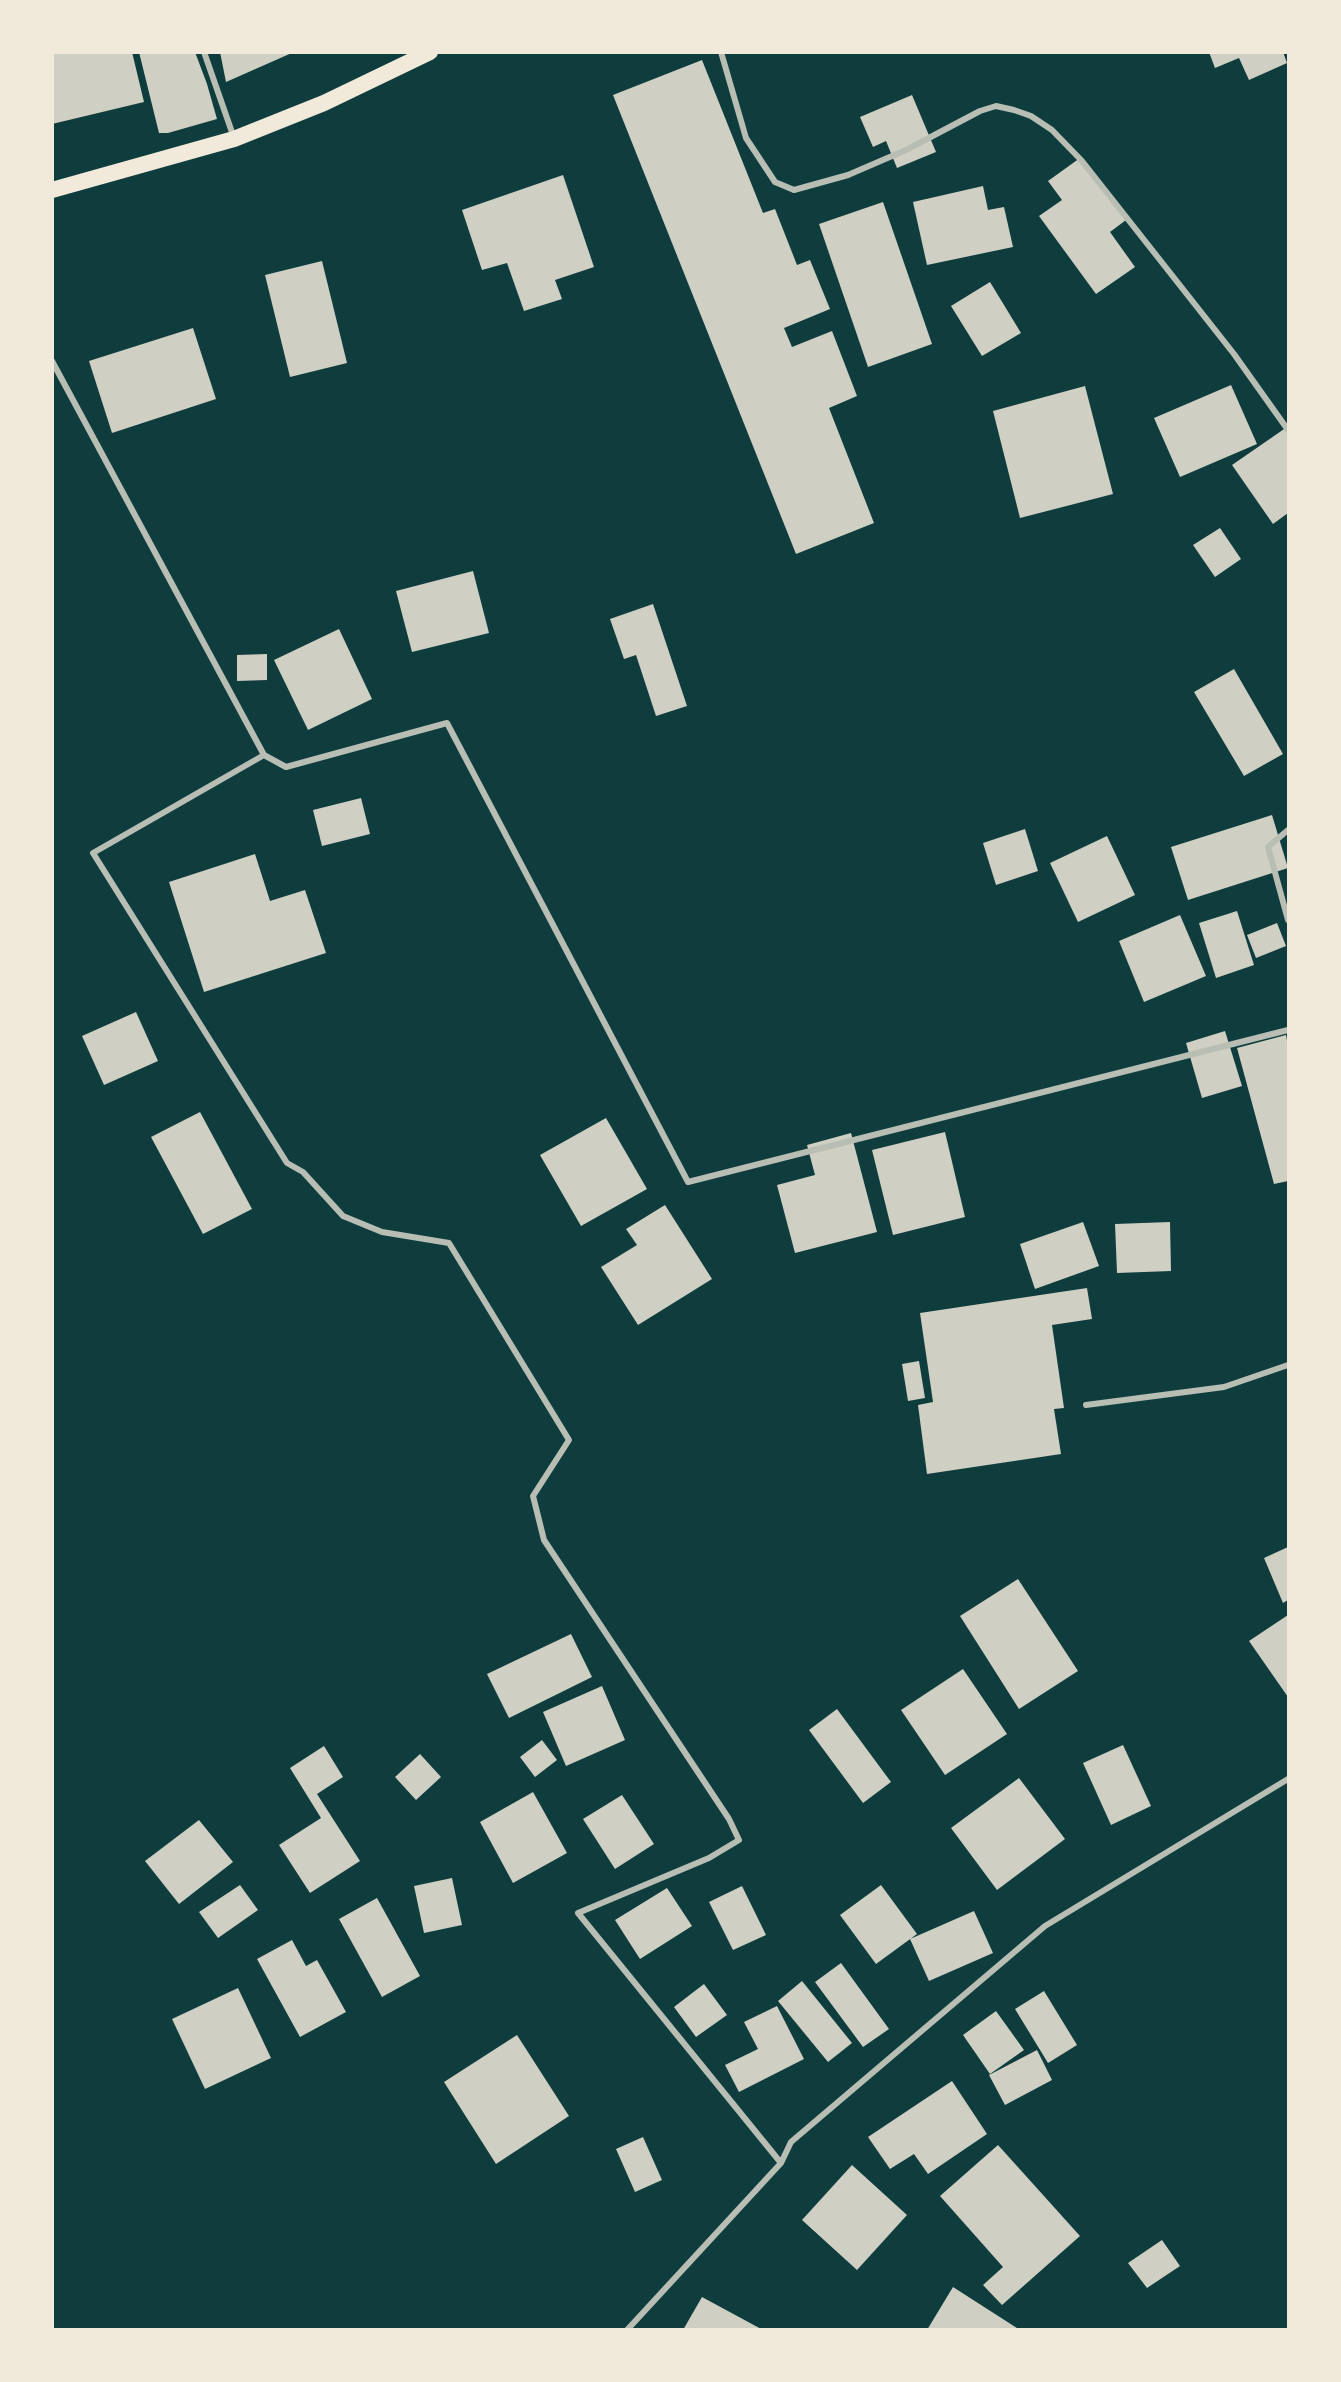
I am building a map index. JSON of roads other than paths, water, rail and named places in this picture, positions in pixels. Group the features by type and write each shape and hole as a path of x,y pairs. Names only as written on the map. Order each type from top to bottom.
{"highway":[{"path":"52,190 234,139 324,103 430,52"}],"street":[{"path":"204,52 234,139"},
{"path":"721,52 746,138 775,182 794,190 848,175 906,150 980,111 996,106 1031,116 1052,130 1082,161 1234,354 1288,430"},
{"path":"52,361 264,755 286,767 447,723 688,1182 1288,1030"},
{"path":"264,755 93,853 287,1162 303,1172 343,1216 382,1232 449,1243 568,1440 533,1496 544,1540 729,1819 739,1840 709,1858 578,1913 782,2163"},
{"path":"1288,830 1268,847 1288,920"},
{"path":"1086,1405 1224,1387 1288,1365"},
{"path":"627,2330 782,2163 791,2142 1045,1926 1288,1779"}]}
